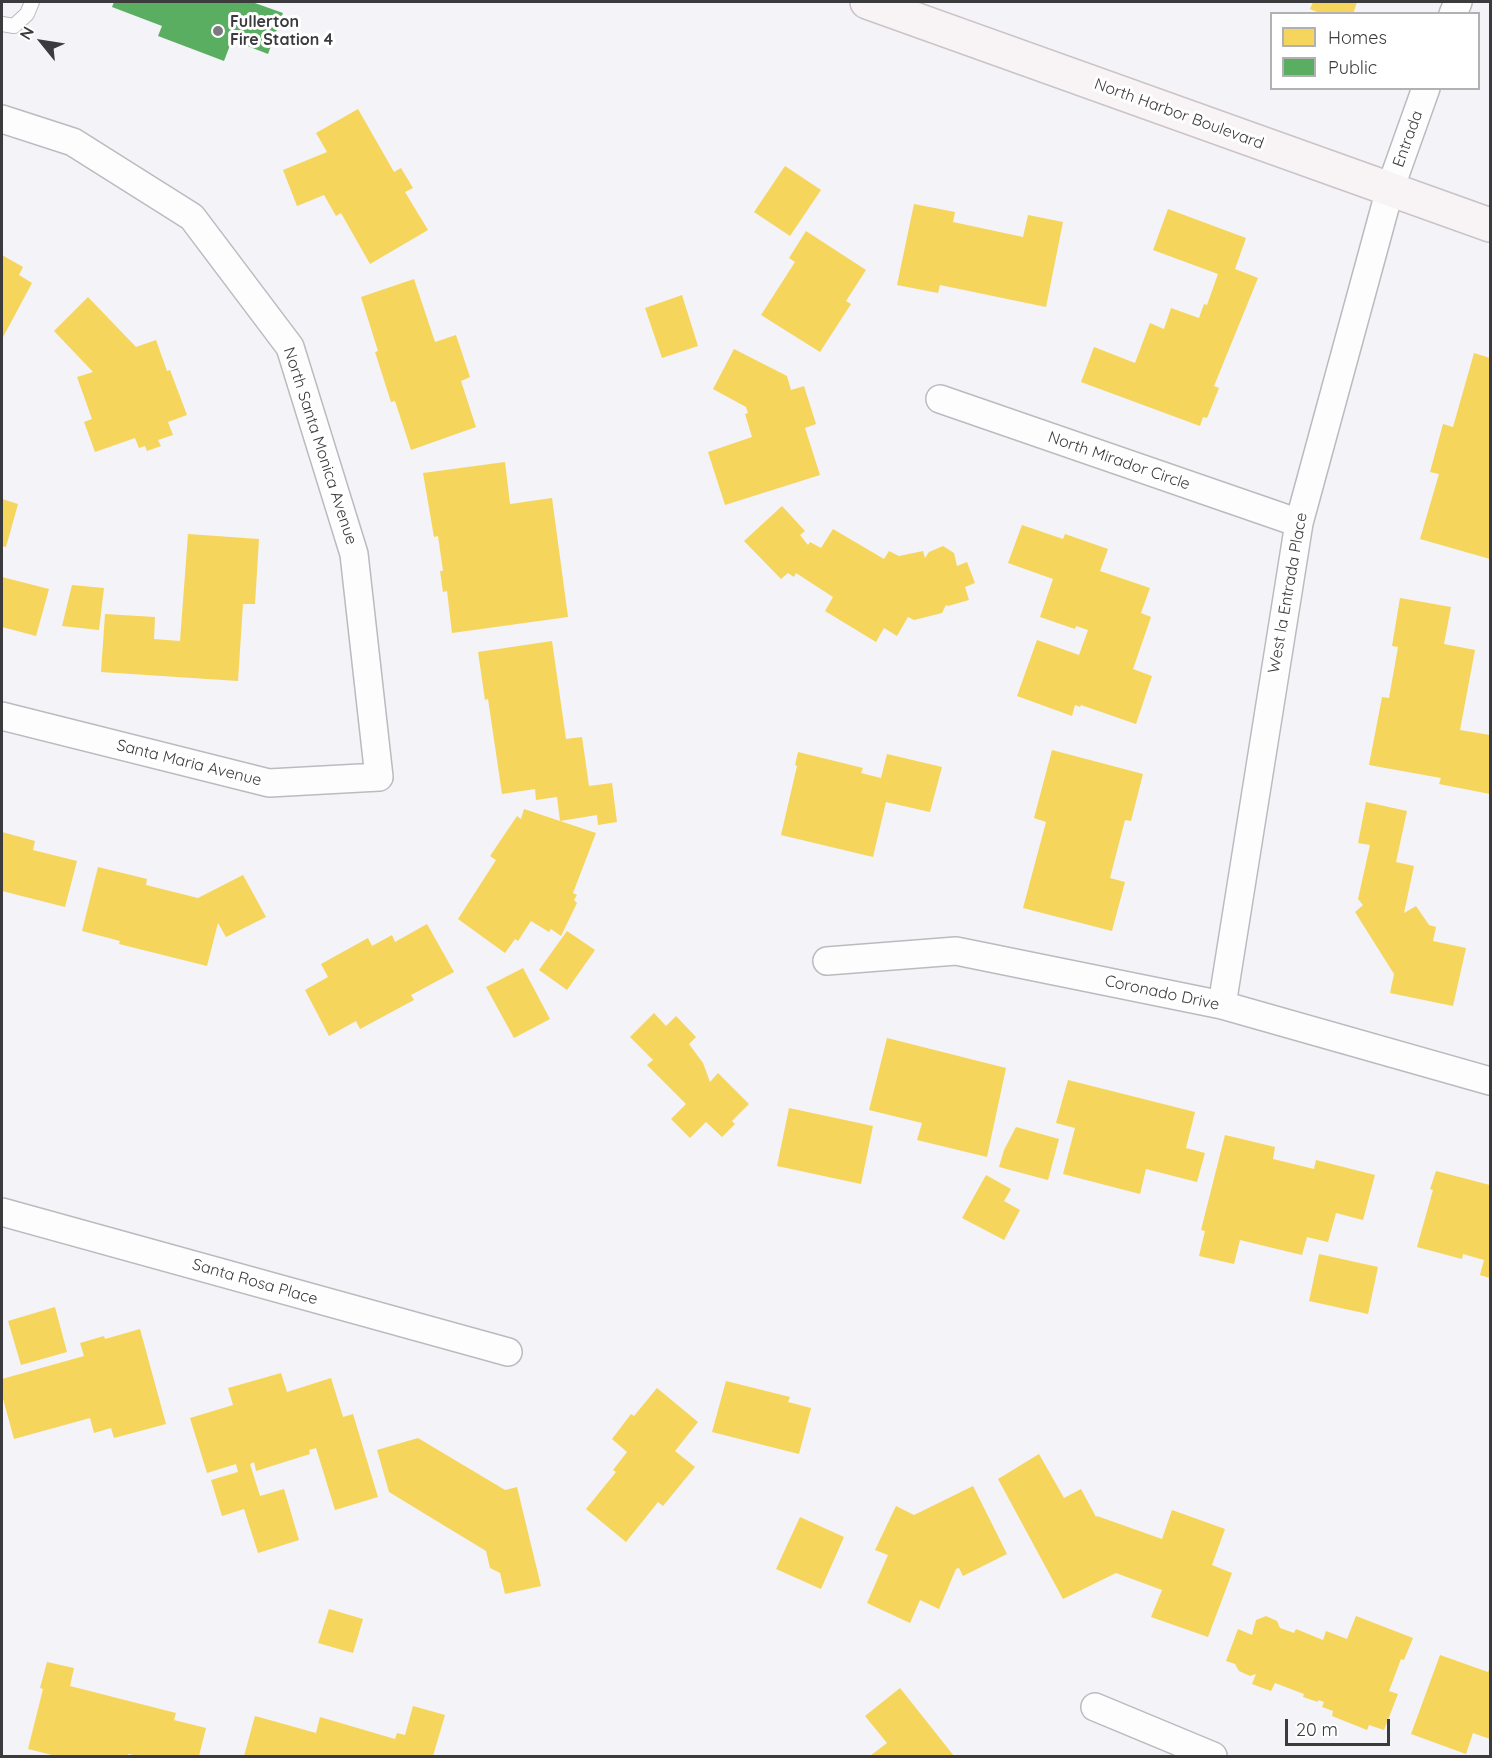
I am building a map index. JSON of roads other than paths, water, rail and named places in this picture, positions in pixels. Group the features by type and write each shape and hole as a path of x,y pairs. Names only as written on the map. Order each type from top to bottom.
{"main road":[{"name":"North Harbor Boulevard","path":"867,2 1491,225"}],"street":[{"name":"Entrada","path":"1389,189 1425,90"},
{"name":"North Santa Monica Avenue","path":"2,119 73,142 192,217 290,347 354,554 379,777"},
{"name":"West la Entrada Place","path":"1222,1005 1299,523 1389,189"},
{"name":"North Mirador Circle","path":"940,399 1299,523"},
{"name":"Santa Maria Avenue","path":"2,716 268,783 379,777"},
{"name":"Coronado Drive","path":"827,961 956,951 1222,1005 1491,1081"},
{"name":"Santa Rosa Place","path":"2,1212 508,1353"},
{"path":"1095,1707 1213,1756"}],"lane":[{"path":"2,24 14,26 27,14 32,2"}],"place":[{"name":"Fullerton Fire Station 4","path":"218,31"}]}
